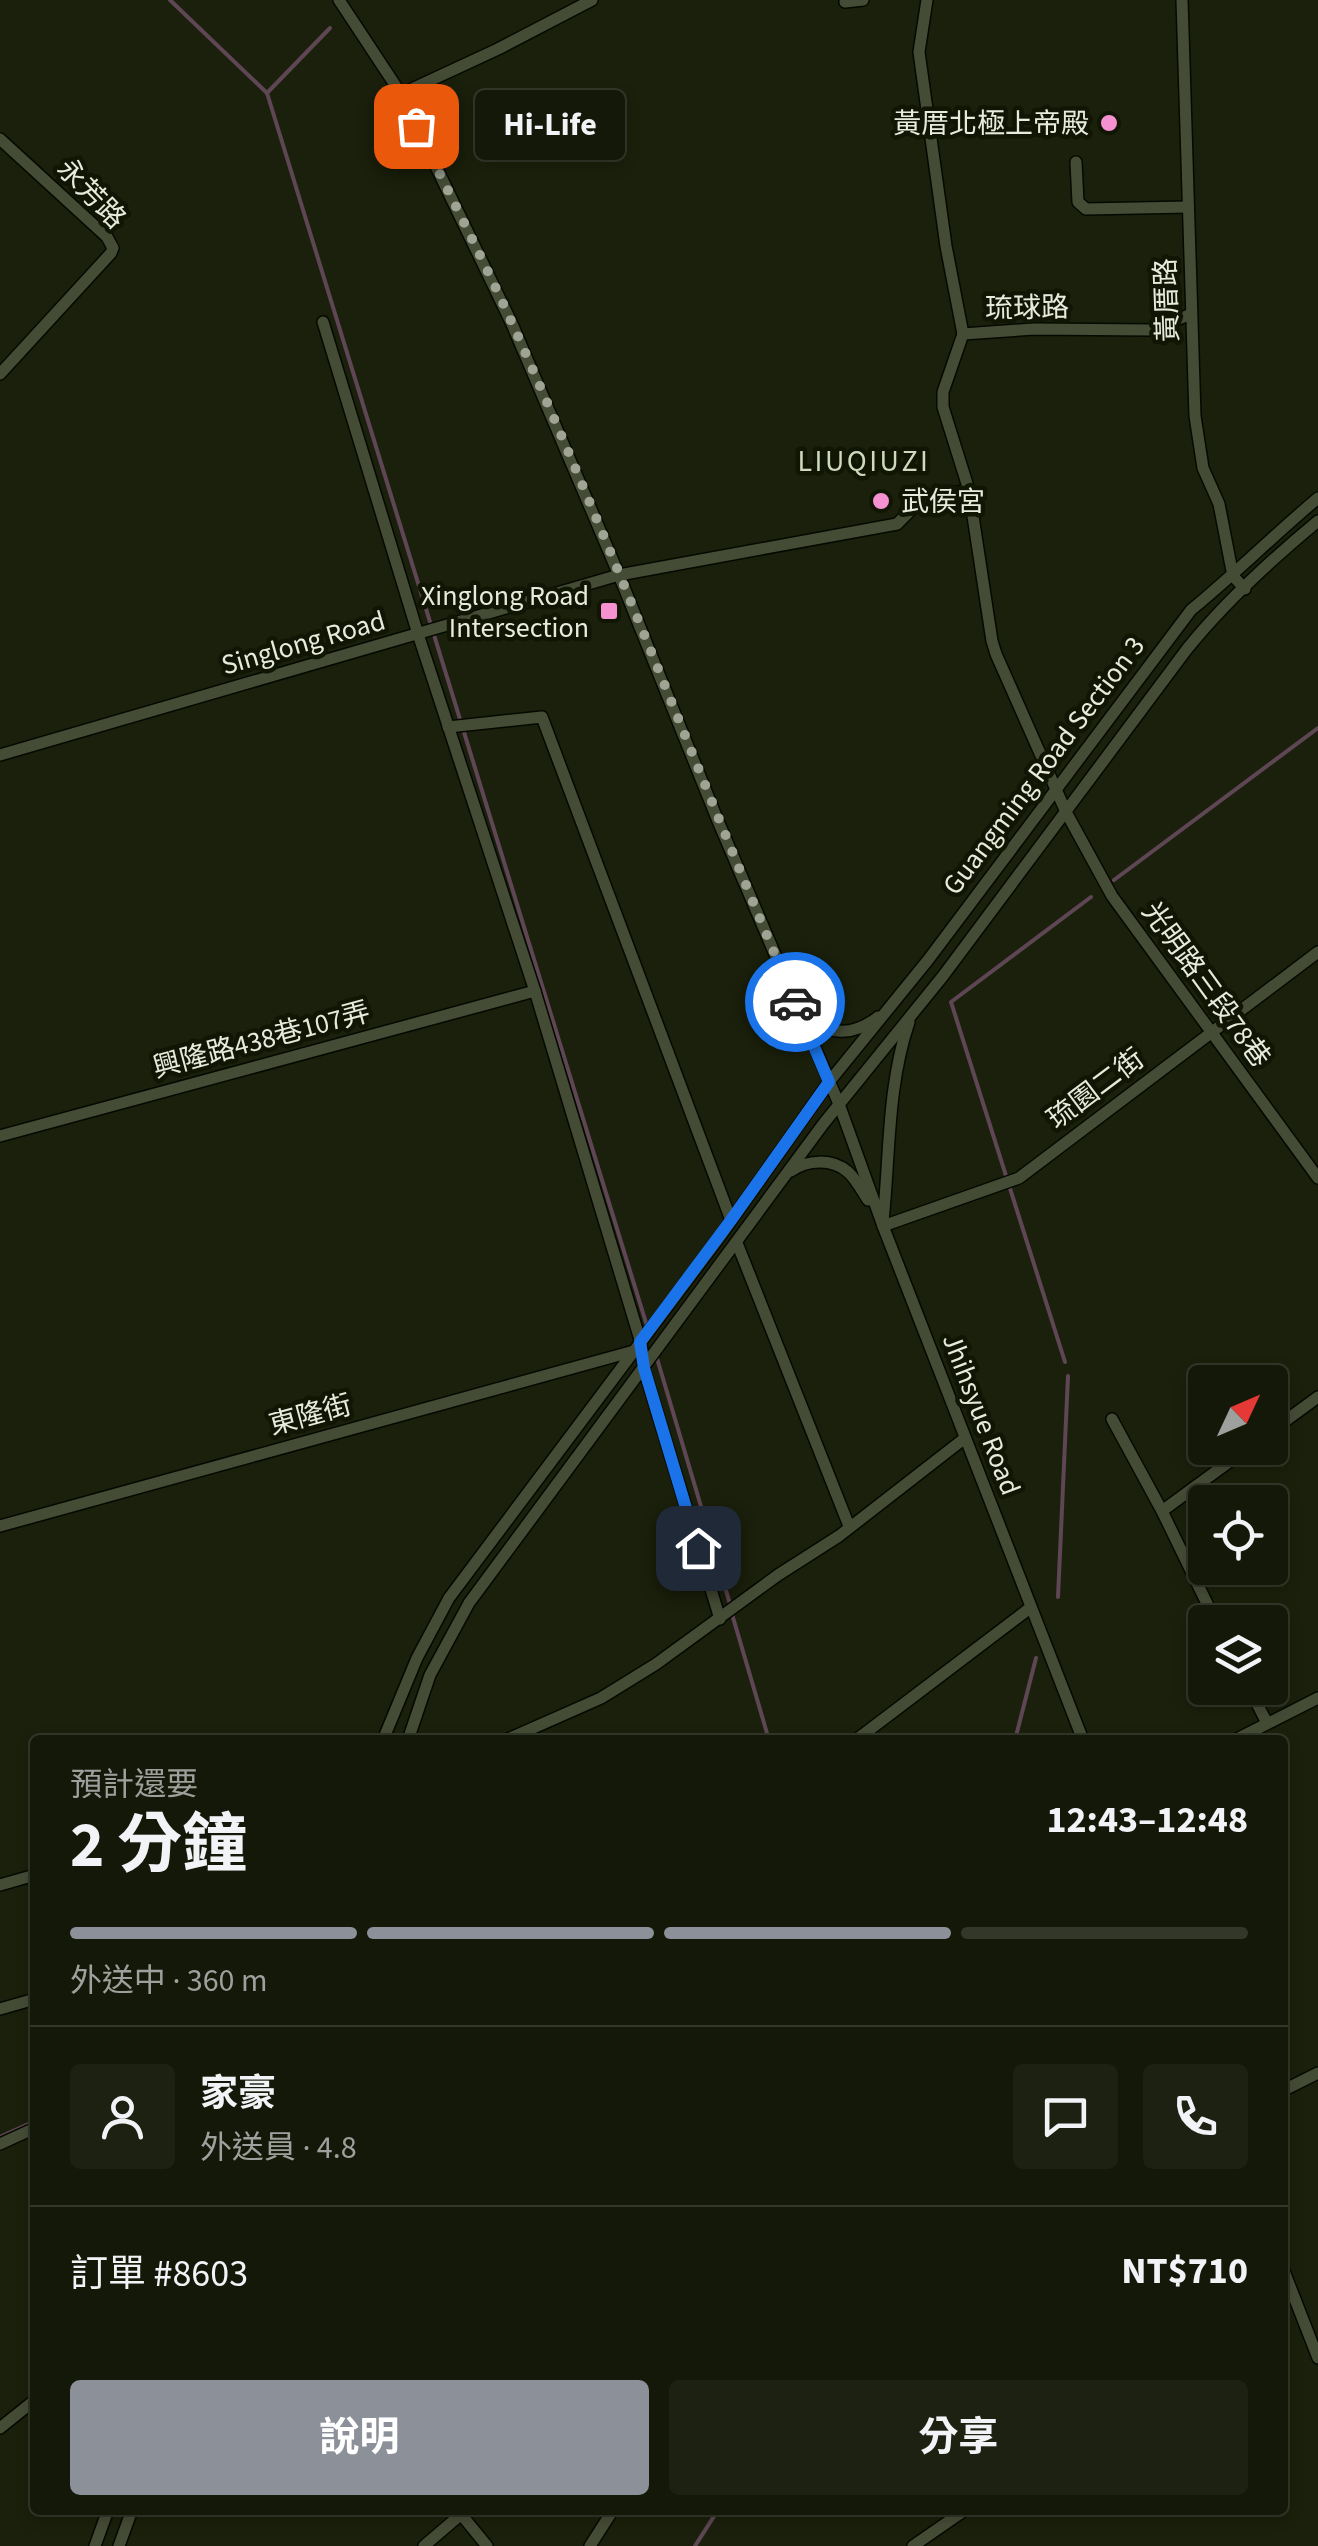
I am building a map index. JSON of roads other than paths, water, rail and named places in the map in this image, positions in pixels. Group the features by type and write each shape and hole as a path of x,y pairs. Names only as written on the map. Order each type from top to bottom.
{"street":[{"name":"Jhihsyue Road","path":"340,0 402,94 512,324 839,1104 1081,1735"},
{"path":"402,94 592,0"},
{"path":"845,2 864,0"},
{"path":"927,0 919,52 946,246 963,334"},
{"name":"黃厝路","path":"1182,0 1195,416 1203,468 1220,504 1233,576"},
{"name":"永芳路","path":"0,139 107,237 113,248 0,374"},
{"path":"1076,162 1078,202 1086,209 1188,207"},
{"name":"琉球路","path":"1066,812 992,641 969,490 943,407 943,392 963,334 1034,329 1152,330 1192,314"},
{"path":"323,322 457,726 720,1619"},
{"path":"619,575 897,524 922,499 969,490"},
{"name":"Guangming Road Section 3","path":"640,1354 829,1082 1191,610 1318,498"},
{"name":"Guangming Road Section 3","path":"640,1354 737,1243 1207,624 1318,520"},
{"name":"Singlong Road","path":"0,755 619,575"},
{"path":"1233,576 1245,588"},
{"path":"457,726 542,717 731,1220"},
{"name":"光明路三段78巷","path":"1066,812 1112,896 1318,1178"},
{"name":"琉園二街","path":"883,1226 1019,1178 1318,952"},
{"name":"興隆路438巷107弄","path":"0,1136 534,992"},
{"path":"794,1000 811,1020 830,1031 851,1031 872,1022 892,1004"},
{"path":"883,1226 891,1106 898,1056 912,1014"},
{"path":"786,1174 812,1162 828,1162 846,1170 883,1226"},
{"path":"737,1243 849,1526"},
{"path":"386,1735 417,1658 449,1598 640,1354"},
{"path":"410,1735 430,1675 469,1603 640,1354"},
{"name":"東隆街","path":"0,1526 640,1354"},
{"path":"1288,1419 1318,1397"},
{"path":"1112,1418 1208,1605"},
{"path":"517,1735 601,1698 656,1664 778,1575 839,1536 964,1438"},
{"path":"1162,1510 1224,1465"},
{"path":"863,1735 1030,1608"},
{"path":"1245,1735 1318,1698"},
{"path":"1258,1705 1267,1724"},
{"path":"0,1885 30,1876"},
{"path":"0,2008 30,2000"},
{"path":"1288,2088 1318,2073"},
{"path":"0,2144 30,2130"},
{"path":"1288,2289 1318,2358"},
{"path":"0,2428 30,2404"},
{"path":"95,2546 106,2515"},
{"path":"119,2546 130,2515"},
{"path":"424,2546 459,2515"},
{"path":"464,2515 487,2546"},
{"path":"590,2546 610,2515"},
{"path":"913,2546 957,2515"}],"waterway":[{"path":"170,0 267,93 647,1326"},
{"path":"267,93 330,28"},
{"path":"1114,880 1318,728"},
{"path":"1065,1362 951,1002 1091,897"},
{"path":"656,1355 730,1604"},
{"path":"1058,1597 1068,1376"},
{"path":"732,1614 768,1735"},
{"path":"1016,1735 1036,1658"},
{"path":"0,2137 30,2123"},
{"path":"695,2546 715,2515"}],"place":[{"name":"黃厝北極上帝殿","path":"1109,123"},
{"name":"Hi-Life","path":"416,126"},
{"name":"武侯宮","path":"881,501"},
{"name":"Xinglong Road Intersection","path":"609,611"}],"district":[{"name":"LIUQIUZI","path":"864,461"}]}
